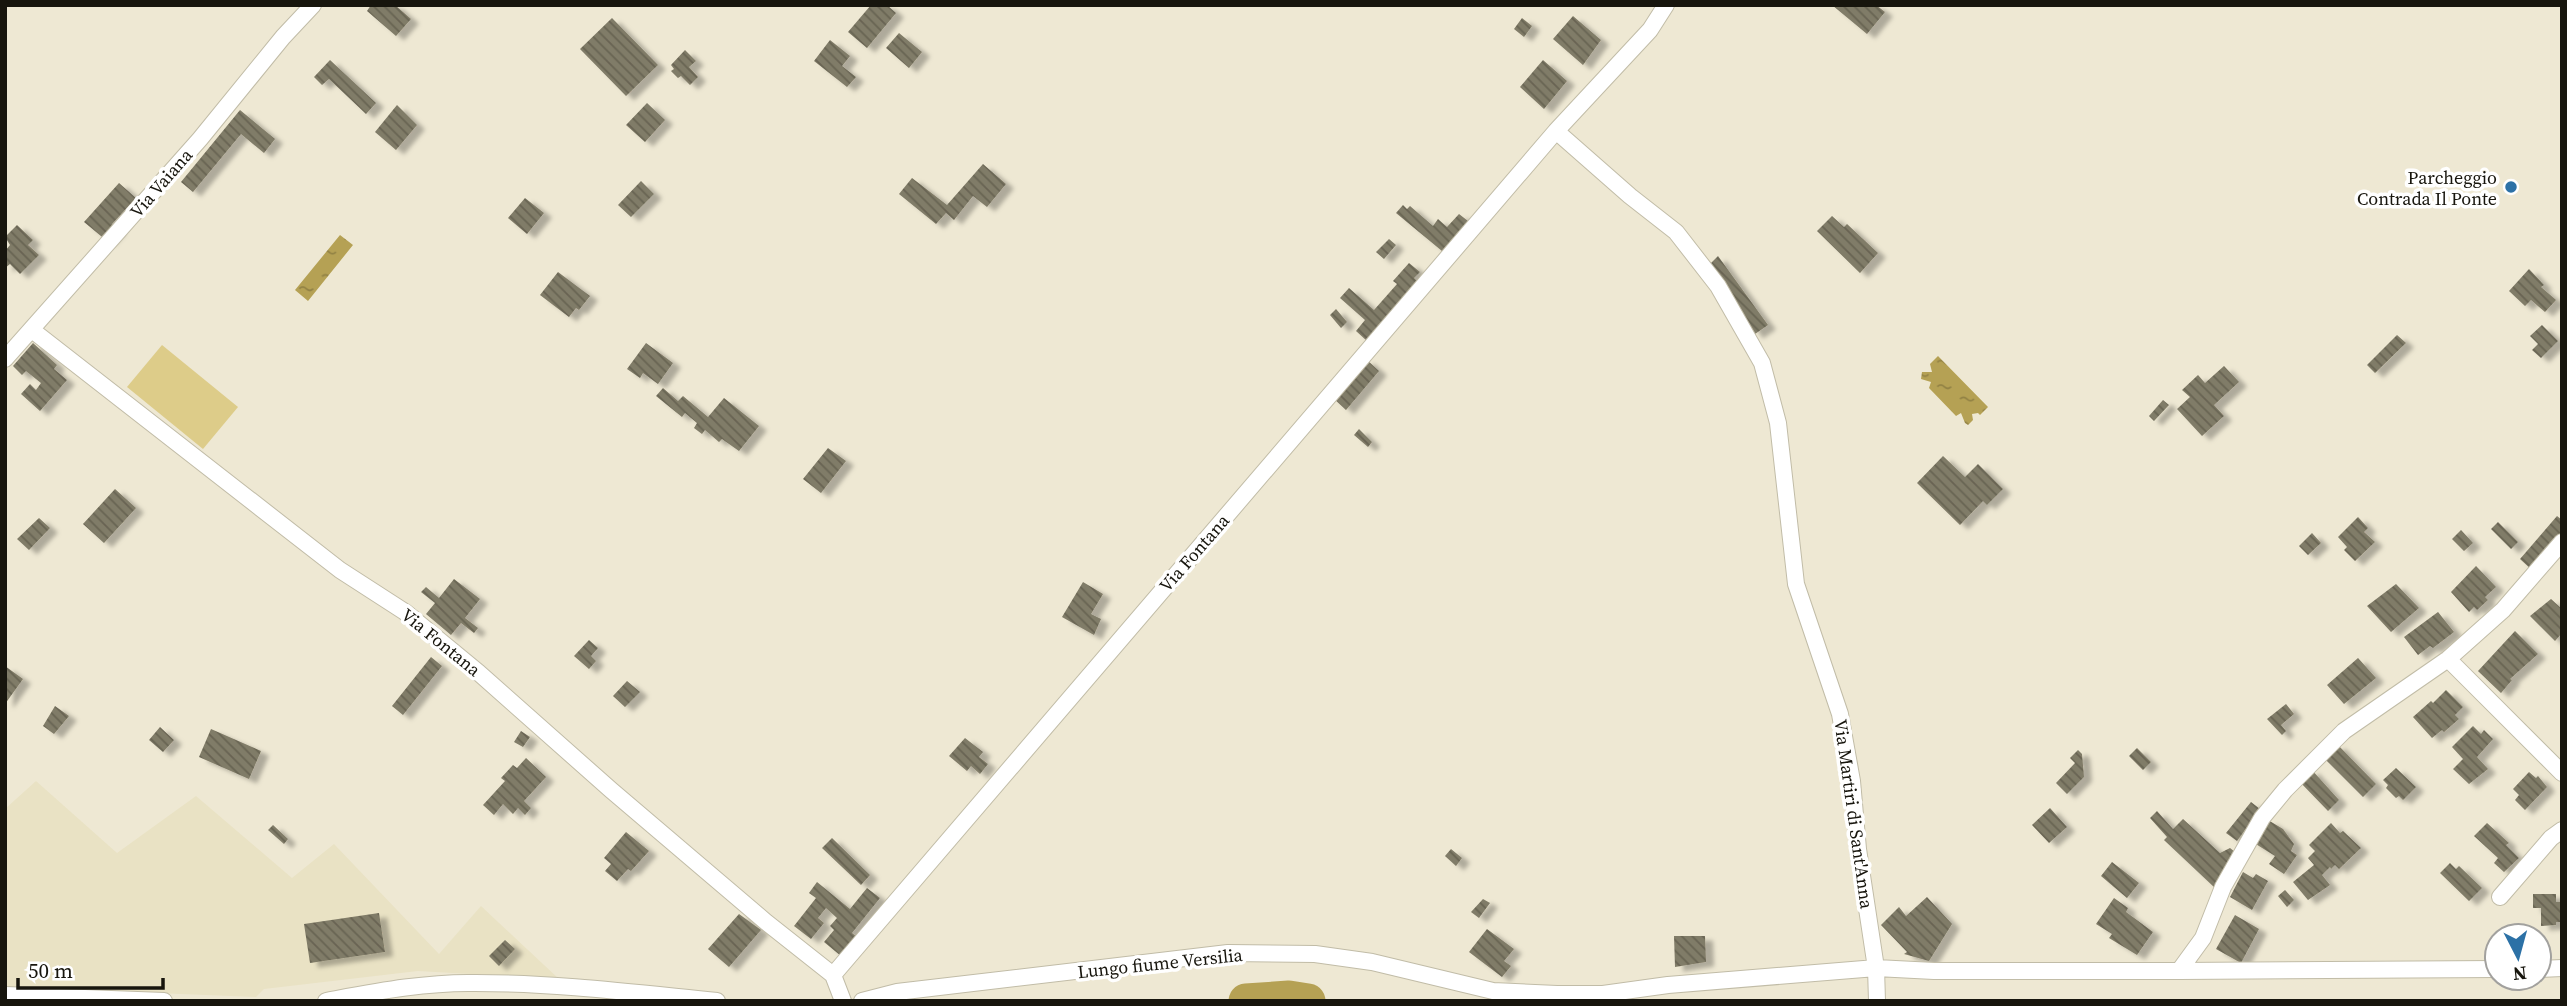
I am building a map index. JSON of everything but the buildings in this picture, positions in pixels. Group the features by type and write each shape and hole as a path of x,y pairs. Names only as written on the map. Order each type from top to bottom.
{"street":[{"name":"Via Vaiana","path":"5,359 200,139 283,37 313,5"},
{"path":"1556,131 1650,30 1666,5"},
{"name":"Via Fontana","path":"32,330 340,570 405,612 489,681 611,790 766,922 833,975 1556,131"},
{"name":"Via Martiri di Sant'Anna","path":"1556,131 1629,196 1676,232 1718,286 1762,363 1778,423 1796,584 1840,714 1852,781 1858,849 1876,973 1877,1001"},
{"path":"2179,971 2203,938 2223,887 2262,818 2286,790 2344,731 2448,659 2503,610 2562,542"},
{"path":"2448,659 2562,773"},
{"path":"2500,897 2551,838 2562,830"},
{"name":"Lungo fiume Versilia","path":"862,1001 897,992 1228,953 1315,954 1372,962 1493,991 1557,994 1603,994 1692,983 1876,973"},
{"path":"1876,973 2483,969"},
{"path":"833,975 843,1001"},
{"path":"326,1001 414,986 473,982 544,985 717,1001"},
{"path":"5,995 163,1001"}],"shaded area":[{"path":"162,345 238,407 203,449 127,387"},
{"path":"36,781 117,853 196,796 292,878 334,844 439,954 481,906 559,979 418,971 264,989 256,997 5,987 5,809"}],"water":[{"path":"340,235 353,245 308,301 295,290"},
{"path":"1938,356 1988,407 1980,415 1972,414 1973,420 1968,425 1961,413 1956,416 1929,388 1931,382 1921,379 1922,372 1932,372 1930,364"}],"waterway":[{"path":"1246,1001 1289,998 1308,1001"}],"place":[{"name":"Parcheggio Contrada Il Ponte","path":"2511,187"}]}
